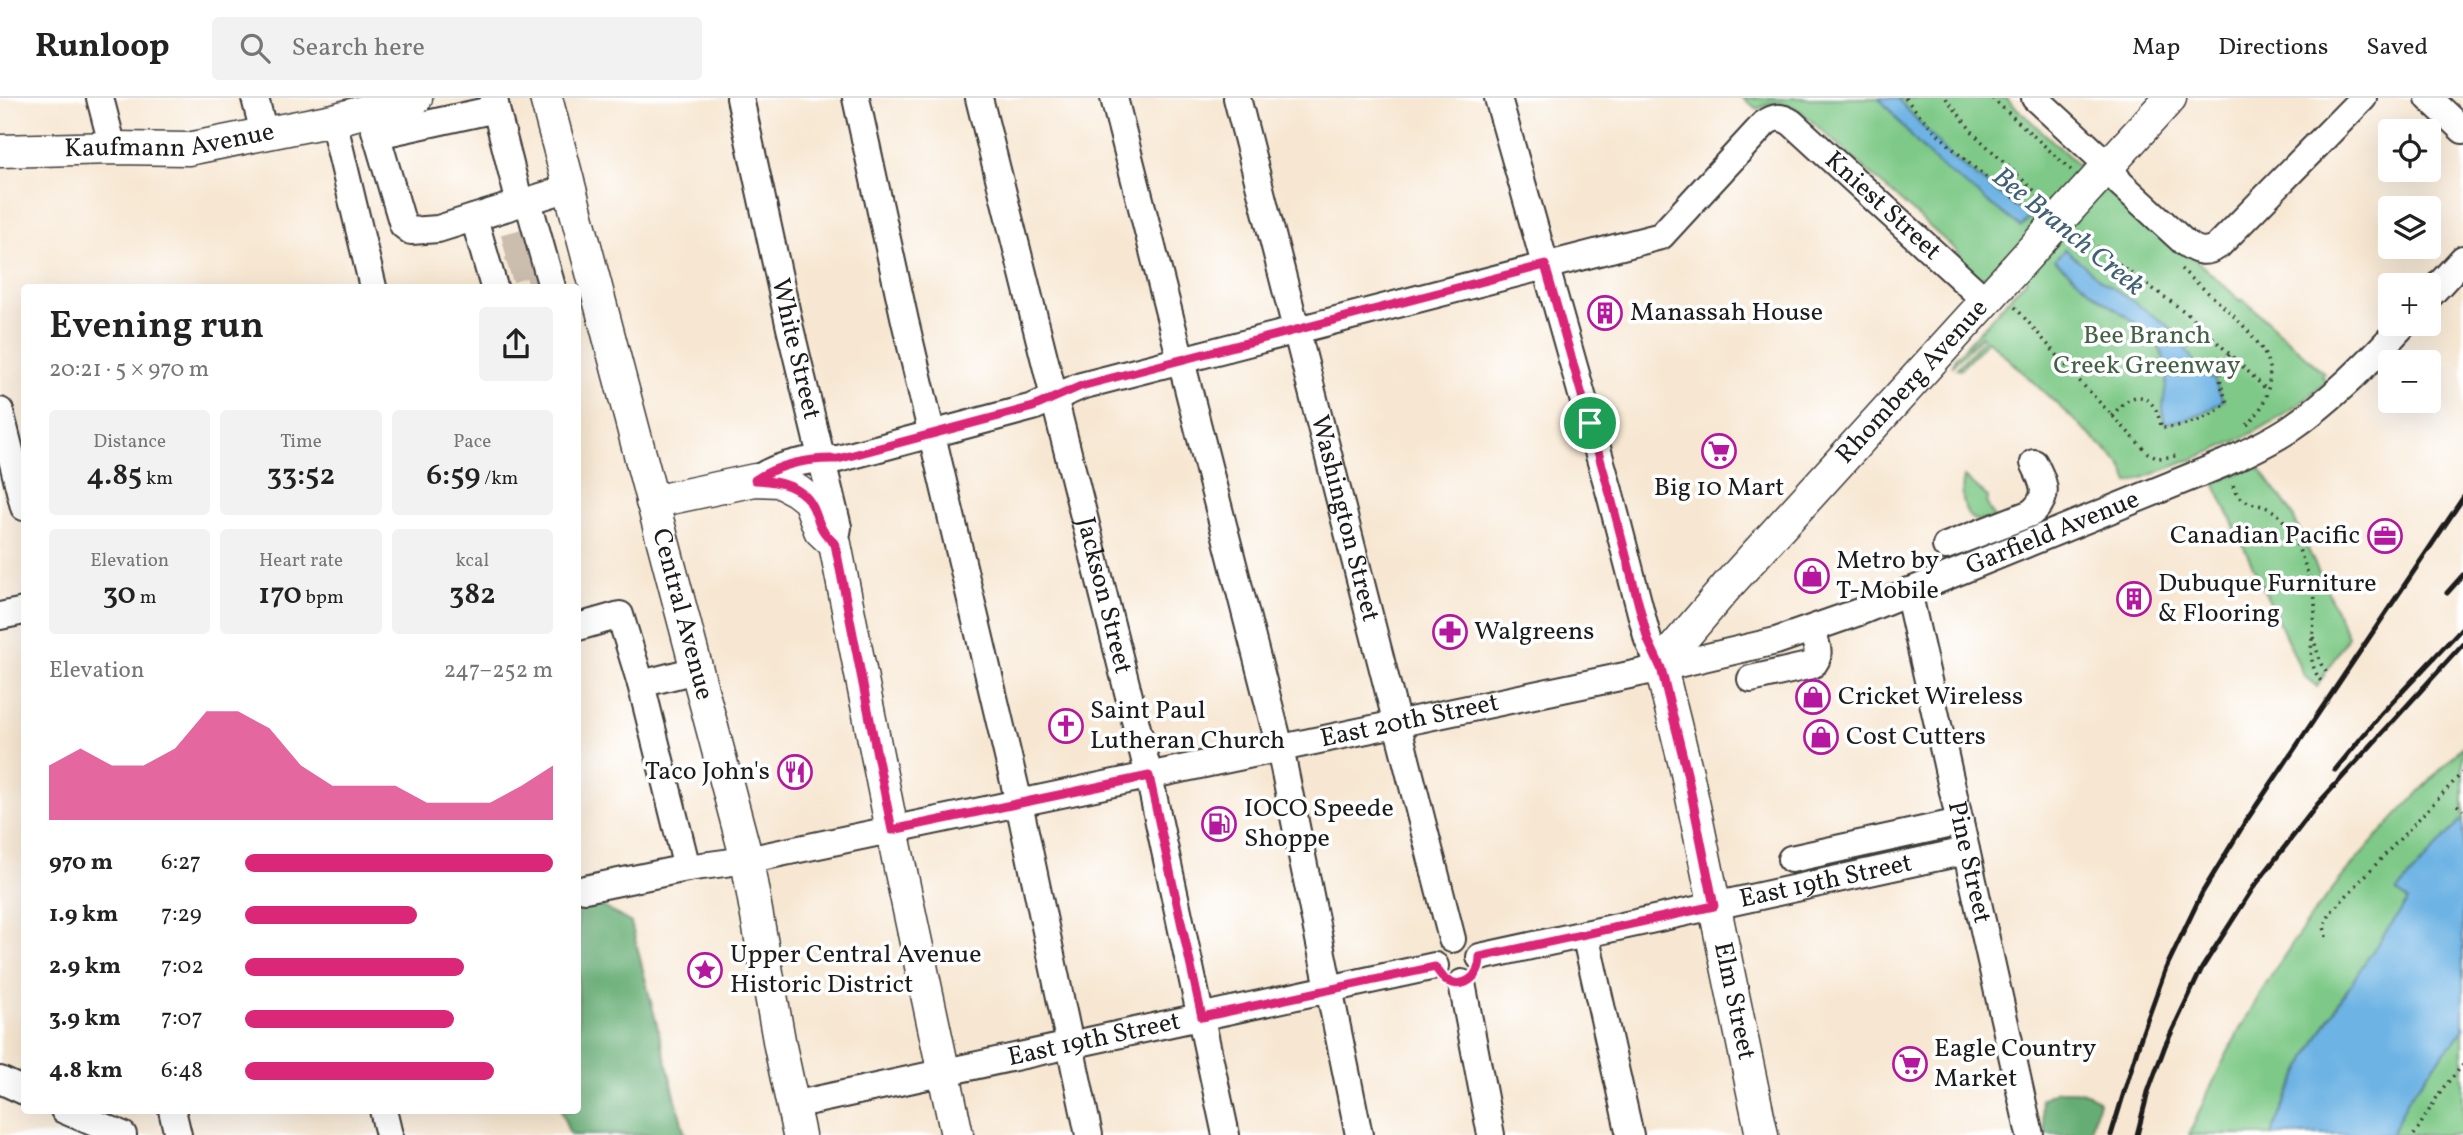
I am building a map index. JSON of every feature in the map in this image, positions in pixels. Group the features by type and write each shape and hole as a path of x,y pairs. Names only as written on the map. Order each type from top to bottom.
{"main road":[{"name":"Central Avenue","path":"546,98 569,188 586,286 652,502 747,860 796,1120"},
{"name":"Rhomberg Avenue","path":"1661,668 1672,651 1728,585 1999,302 2015,269 2059,210 2109,166 2170,98"},
{"name":"Kaufmann Avenue","path":"0,151 188,149 334,120 373,123 411,106"},
{"path":"652,502 755,480 779,481 796,489 809,500 820,530 835,544"},
{"name":"White Street","path":"835,544 957,1135"},
{"name":"Elm Street","path":"1661,668 1687,773 1762,1135"}],"street":[{"path":"100,98 113,148"},
{"path":"255,98 264,134"},
{"name":"White Street","path":"740,98 838,527 835,544"},
{"path":"856,98 1019,803 1088,1135"},
{"name":"Jackson Street","path":"979,98 1149,776 1226,1135"},
{"path":"1114,98 1280,748 1359,1135"},
{"name":"Washington Street","path":"1237,98 1452,939"},
{"name":"Elm Street","path":"1498,98 1610,494 1648,640 1661,668"},
{"path":"2035,98 2109,166 2120,183 2185,243 2194,250 2206,252 2219,245 2363,98"},
{"path":"2428,98 2463,130"},
{"path":"411,106 495,104 524,202 522,265"},
{"name":"Kniest Street","path":"1545,265 1661,236 1764,124 1776,117 1790,122 1999,302"},
{"path":"334,120 372,284"},
{"path":"373,123 403,225 411,231 438,229 569,188"},
{"path":"474,218 522,265"},
{"path":"2441,283 2463,259"},
{"path":"755,480 768,471 821,458 838,459 933,435 1033,407 1081,386 1545,265"},
{"name":"Garfield Avenue","path":"1661,668 1812,630 2225,463 2266,444 2304,418 2362,369 2393,336"},
{"path":"1,422 21,496"},
{"path":"1946,546 2031,513 2040,506 2044,495 2044,482 2035,463"},
{"name":"Pine Street","path":"1908,591 2030,1135"},
{"path":"0,616 21,612"},
{"path":"581,626 620,615 641,684 687,868"},
{"path":"1751,679 1816,662 1818,652 1812,630"},
{"name":"East 20th Street","path":"585,889 687,868 747,860 1661,668"},
{"path":"641,684 696,670"},
{"path":"1791,859 1960,822"},
{"name":"East 19th Street","path":"1480,957 1966,851"},
{"path":"1585,934 1630,1135"},
{"path":"1452,939 1467,940 1478,950 1480,957 1478,971 1462,984 1445,980 1435,967 1436,952 1440,946 1452,939"},
{"name":"East 19th Street","path":"796,1120 944,1073 1435,967"},
{"path":"1462,984 1491,1135"},
{"path":"0,1080 21,1090"},
{"path":"73,1114 114,1133"},
{"path":"173,1114 178,1135"},
{"path":"384,1114 389,1135"}],"path":[{"path":"1905,98 1952,150 2003,190 2029,205 2059,210"},
{"path":"1946,98 1975,135 2105,254 2188,314 2268,391"},
{"path":"1992,98 2074,174"},
{"path":"2176,265 2259,343 2269,369 2268,391 2257,415 2240,430"},
{"path":"1999,302 2152,456 2177,456"},
{"path":"2112,416 2123,402 2132,397 2142,398 2151,404 2162,428 2184,425 2212,415 2227,402 2220,379 2221,365 2230,354"},
{"path":"2231,476 2237,496 2276,513 2287,526 2313,587 2317,605 2312,635 2312,661 2315,673 2321,681"},
{"path":"2312,635 2321,664 2327,672"},
{"path":"2326,937 2324,926 2331,912 2463,772"},
{"path":"2457,805 2463,810"},
{"path":"2414,1135 2442,1090 2463,1065"}],"green space":[{"name":"Bee Branch Creek Greenway","path":"1742,98 2006,98 2074,161 2081,170 2078,177 2112,184 2241,301 2243,299 2324,373 2321,376 2327,380 2283,416 2259,430 2209,453 2129,483 2121,464 1988,340 1960,370 1956,369 1984,338 1982,335 1953,365 1954,359 2027,279 2003,258 1985,277 1978,278 1962,262 1958,252 1799,110 1778,104 1758,109"},
{"path":"2257,465 2290,510 2348,636 2317,687 2304,676 2214,483"},
{"path":"1964,477 1988,497 1986,502 1994,518 1978,521 1967,513 1963,495"},
{"path":"2463,746 2463,1135 2189,1135 2233,1041 2286,952 2359,857"},
{"path":"581,894 631,923 685,1135 570,1135 562,1114 581,1114"},
{"path":"2057,1091 2085,1093 2099,1101 2090,1135 2046,1135 2041,1099"}],"water":[{"path":"1879,98 1897,98 1951,157 2030,217 2021,227 1939,165"},
{"path":"2065,249 2101,280 2166,324 2177,335 2197,367 2214,380 2223,400 2196,416 2165,423 2163,407 2167,377 2160,349 2137,324 2101,299 2055,260"},
{"path":"2461,820 2463,1030 2410,1096 2391,1135 2271,1135 2315,1043 2408,901 2397,891"}],"tunnel":[{"path":"504,247 528,241"},
{"path":"509,270 533,262"}],"railway":[{"path":"2111,1135 2140,1040 2166,968 2202,893 2244,824 2463,498"},
{"path":"2447,593 2463,575"},
{"path":"2335,770 2381,714 2463,627"},
{"path":"2137,1135 2148,1092 2165,1046 2202,968 2253,888 2317,805 2463,644"}],"place":[{"name":"Manassah House","path":"1605,313"},
{"name":"Big 10 Mart","path":"1719,451"},
{"name":"Canadian Pacific","path":"2385,536"},
{"name":"Metro by T-Mobile","path":"1812,576"},
{"name":"Dubuque Furniture & Flooring","path":"2134,599"},
{"name":"Walgreens","path":"1450,632"},
{"name":"Cricket Wireless","path":"1813,697"},
{"name":"Saint Paul Lutheran Church","path":"1066,726"},
{"name":"Cost Cutters","path":"1821,737"},
{"name":"Taco John's","path":"795,772"},
{"name":"IOCO Speede Shoppe","path":"1219,824"},
{"name":"Upper Central Avenue Historic District","path":"705,970"},
{"name":"Eagle Country Market","path":"1910,1064"}],"route":[{"path":"1545,265 1590,423 1648,640 1661,668 1687,773 1714,906 1480,957 1478,971 1474,977 1462,984 1450,983 1440,977 1435,967 1202,1017 1149,776 892,830 835,544 820,530 809,500 796,489 779,481 755,480 768,471 821,458 838,459 933,435 1033,407 1081,386 1545,265"}],"water label":[{"name":"Bee Branch Creek","path":"2068,232"}]}
